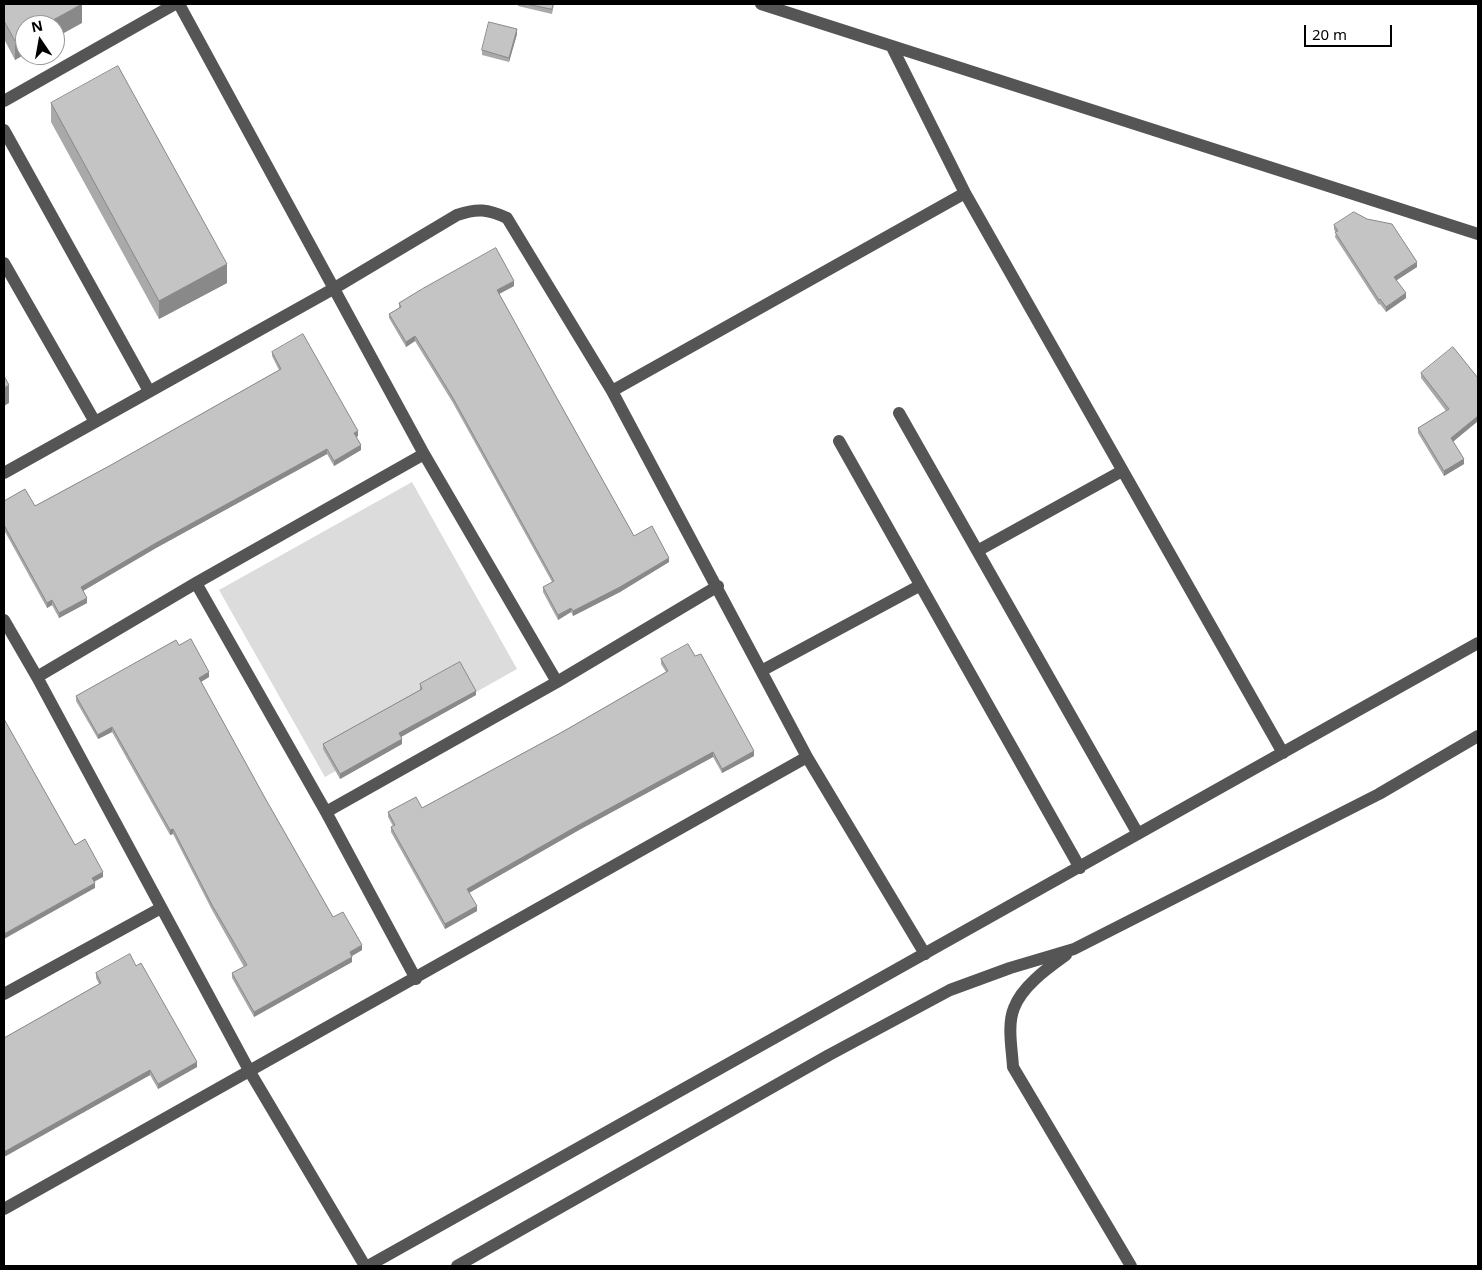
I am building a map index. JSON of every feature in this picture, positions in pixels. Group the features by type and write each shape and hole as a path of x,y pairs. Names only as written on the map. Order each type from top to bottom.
{"street":[{"path":"4,101 175,4"},
{"path":"179,4 424,454 557,682"},
{"path":"760,4 1478,234"},
{"path":"892,47 965,193 1282,753"},
{"path":"4,130 148,391"},
{"path":"612,391 965,193"},
{"path":"4,474 148,391 334,288 457,215 473,209 491,210 507,218 612,391 808,757 926,954"},
{"path":"4,263 94,422"},
{"path":"900,413 1138,834"},
{"path":"840,441 919,586 1080,868"},
{"path":"37,677 196,582 424,454"},
{"path":"979,550 1122,471"},
{"path":"196,582 326,812 416,979"},
{"path":"326,812 557,682 718,586"},
{"path":"763,670 919,586"},
{"path":"4,620 37,677 250,1072 366,1266 1080,868 1478,643"},
{"path":"1131,1266 1013,1067 1011,1029 1014,1008 1022,995 1045,970 1074,949 1370,799 1478,736"},
{"path":"4,1209 808,757"},
{"path":"4,994 161,908"},
{"path":"457,1266 829,1055 950,990 1010,968 1074,949"}],"shaded area":[{"path":"412,482 517,669 325,777 219,590"}],"building":[{"path":"4,4 82,4 62,15 15,15 15,41 4,21"},
{"path":"527,4 553,4 552,9"},
{"path":"489,22 517,29 509,58 482,50"},
{"path":"118,66 227,264 159,301 51,103"},
{"path":"1354,212 1367,219 1392,224 1417,262 1394,277 1406,293 1386,307 1379,300 1335,232 1338,231 1334,225"},
{"path":"496,248 514,281 497,290 549,384 634,536 652,526 669,558 620,587 573,611 571,608 558,615 543,587 554,581 453,398 415,336 406,342 389,314 401,307 399,303"},
{"path":"303,334 358,431 354,433 361,445 334,461 327,449 156,543 81,587 87,598 59,613 52,600 47,603 4,525 4,501 25,489 35,506 111,465 281,369 272,352"},
{"path":"1453,347 1478,378 1478,416 1451,438 1464,459 1444,471 1418,428 1449,409 1421,373"},
{"path":"4,376 9,385 4,388"},
{"path":"191,639 209,672 199,678 265,798 333,917 343,912 362,945 350,952 352,957 254,1012 232,973 247,965 212,905 173,829 170,830 112,727 98,735 76,696 176,640 179,645"},
{"path":"688,644 695,656 701,654 754,751 722,769 713,752 579,825 467,889 477,906 445,924 391,827 395,825 388,812 416,797 422,808 564,731 668,671 661,659"},
{"path":"460,662 476,691 399,733 402,739 340,774 323,744 422,689 420,684"},
{"path":"4,719 75,845 85,839 103,872 92,878 95,883 4,934"},
{"path":"130,954 136,966 141,963 197,1062 158,1084 150,1070 4,1152 4,1038 101,983 96,973"}]}
